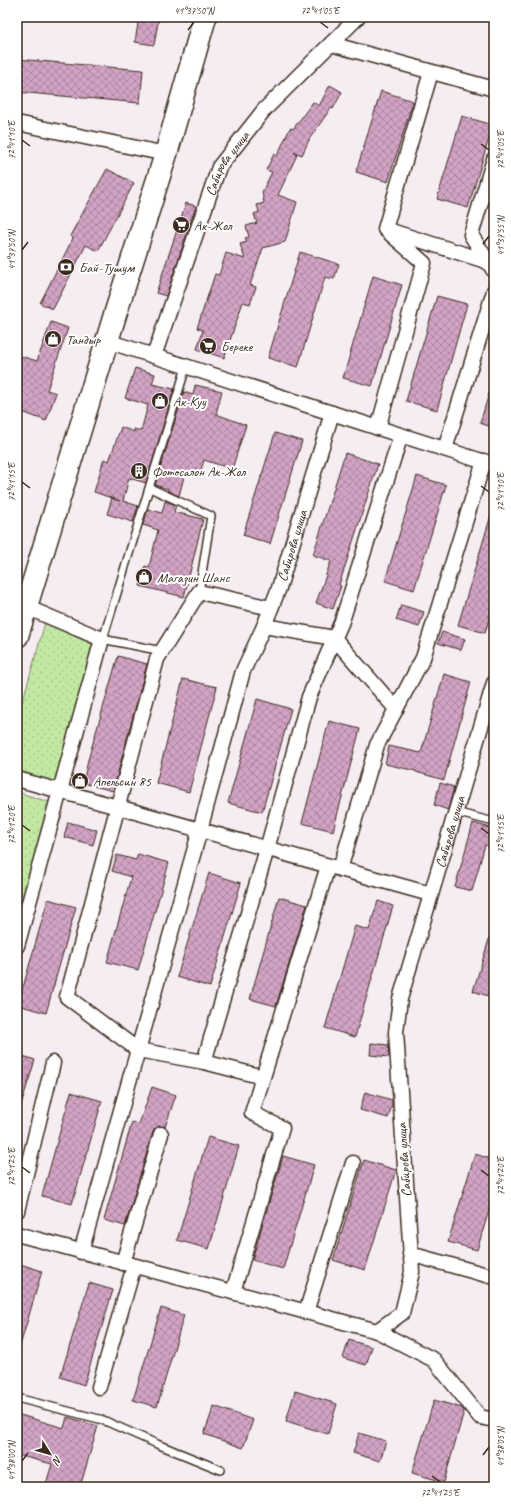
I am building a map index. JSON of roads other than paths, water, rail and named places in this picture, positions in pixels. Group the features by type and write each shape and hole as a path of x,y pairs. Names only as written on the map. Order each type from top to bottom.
{"highway":[{"path":"17,636 26,600 166,154 205,17"}],"street":[{"name":"Сабирова улица","path":"154,356 219,167 264,110 358,17"},
{"path":"330,44 494,89"},
{"path":"385,230 431,72"},
{"path":"17,123 166,154"},
{"path":"492,266 471,235 494,159"},
{"path":"385,230 492,266"},
{"path":"378,428 424,263 385,230"},
{"path":"444,449 494,291"},
{"path":"107,341 489,463 423,658 377,745 334,867 252,1112 282,1128 233,1292"},
{"name":"Сабирова улица","path":"81,1252 200,830 243,671 264,626 279,588 332,413"},
{"path":"204,1062 267,848 309,697 342,621 401,435"},
{"path":"263,1077 204,1062 138,1050 67,997 157,659 199,592 271,608"},
{"path":"17,946 103,639 26,600"},
{"path":"264,626 334,638 396,709"},
{"name":"Сабирова улица","path":"377,1330 402,1313 412,1272 396,1032 400,999 494,683"},
{"path":"17,779 430,894"},
{"path":"17,1210 53,1063"},
{"path":"99,1387 160,1134"},
{"path":"306,1312 353,1163"},
{"path":"17,1234 377,1330 434,1360 480,1417 494,1420"},
{"path":"410,1254 494,1277"}],"lane":[{"path":"162,651 103,639 186,366"},
{"path":"150,488 211,516 199,592"},
{"path":"455,812 494,822"},
{"path":"17,1398 103,1420 221,1470"}],"place":[{"name":"Ак-Жол","path":"181,225"},
{"name":"Бай-Тушум","path":"66,267"},
{"name":"Тандыр","path":"53,339"},
{"name":"Береке","path":"208,346"},
{"name":"Ак-Куу","path":"160,401"},
{"name":"Фотосалон Ак-Жол","path":"139,471"},
{"name":"Магазин Шанс","path":"144,577"},
{"name":"Апельсин 85","path":"80,781"}]}
